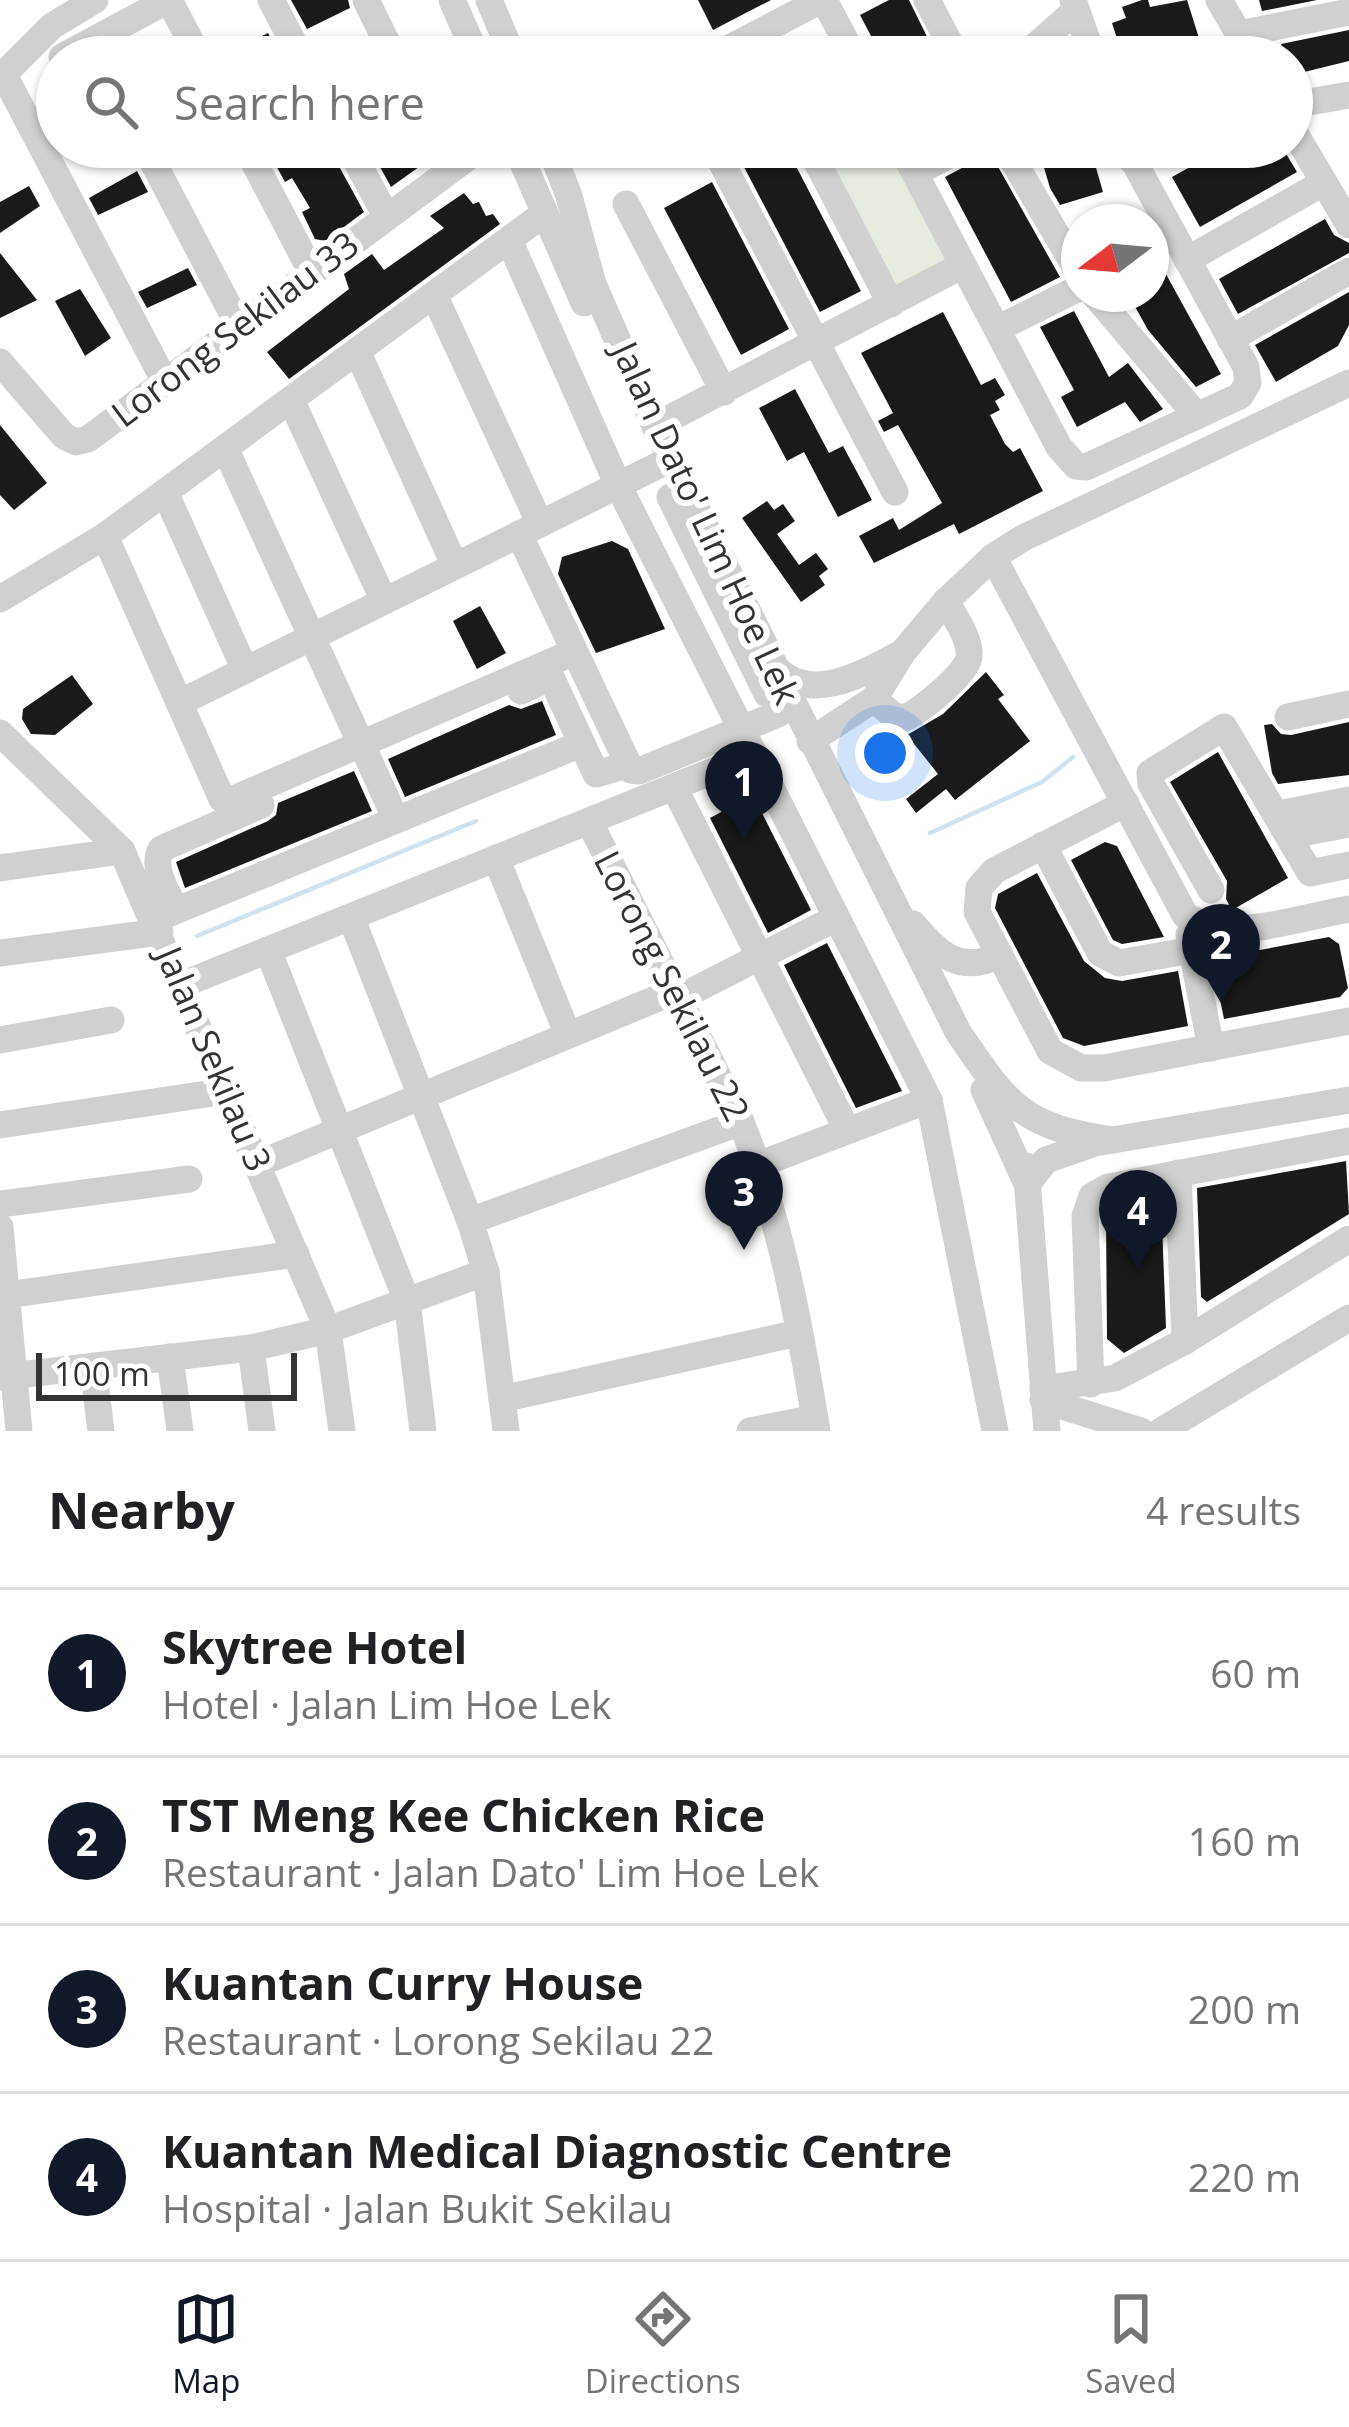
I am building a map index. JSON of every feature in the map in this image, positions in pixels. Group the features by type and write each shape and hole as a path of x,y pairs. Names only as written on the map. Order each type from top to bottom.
{"street":[{"path":"114,36 168,0 188,36"},
{"path":"271,0 290,36"},
{"path":"366,0 384,36"},
{"path":"452,0 468,36"},
{"path":"1219,0 1240,36"},
{"path":"490,1 504,36"},
{"path":"42,36 87,2"},
{"path":"933,3 948,36"},
{"path":"759,36 831,5 845,36"},
{"path":"1044,36 1074,5 1085,36"},
{"path":"1273,36 1349,12"},
{"path":"2,77 36,42"},
{"path":"2,77 36,66"},
{"path":"2,77 36,141"},
{"path":"1313,101 1349,95"},
{"path":"1313,165 1349,225"},
{"path":"51,168 164,380"},
{"path":"156,168 240,328"},
{"path":"257,168 312,273"},
{"path":"360,168 386,216"},
{"name":"Lorong Sekilau 33","path":"0,362 64,436 76,442 88,439 386,216 436,168"},
{"name":"Jalan Dato' Lim Hoe Lek","path":"525,168 663,463 773,665 992,1092"},
{"name":"Jalan Dato' Lim Hoe Lek","path":"558,168 593,284 656,426 663,463 724,612 958,1053 992,1092 1105,1142"},
{"path":"724,168 896,492"},
{"path":"820,168 891,304"},
{"path":"912,168 1067,459 1076,466 1095,464 1240,396 1248,383 1246,367 1136,168"},
{"path":"915,173 924,168"},
{"path":"1017,168 1061,242"},
{"path":"1186,260 1323,183"},
{"path":"626,204 724,392"},
{"path":"0,599 106,536 544,213"},
{"path":"508,240 617,485 928,1100 994,1431"},
{"path":"656,426 963,266"},
{"path":"1230,339 1349,271"},
{"path":"434,295 530,529 574,652 627,765 639,771 778,714"},
{"path":"997,329 1061,297"},
{"path":"1112,312 1234,436"},
{"path":"357,351 455,566"},
{"path":"809,741 874,699 903,652 946,601 993,557 1023,538 1337,388 1349,372"},
{"path":"291,400 384,601"},
{"path":"225,448 396,820"},
{"path":"179,703 663,463"},
{"path":"165,492 245,670"},
{"path":"106,536 222,800 364,751 551,677 596,774 627,765"},
{"path":"993,557 1185,915 1211,1048"},
{"path":"874,699 894,716 904,718 964,670 967,644 946,601"},
{"path":"164,921 156,859 161,849 574,652"},
{"path":"773,665 788,680 821,684 860,675 903,652"},
{"path":"1288,717 1349,704"},
{"path":"1210,890 1150,784 1150,773 1224,727 1284,825 1312,882 1337,913"},
{"name":"Jalan Sekilau 3","path":"2,738 122,851 164,921 182,985 328,1330 342,1431"},
{"path":"0,952 164,921 580,744"},
{"path":"182,985 753,755"},
{"path":"674,787 847,1130"},
{"path":"1284,825 1349,800"},
{"path":"1126,802 994,871 979,888 977,912 1050,1052 1081,1068 1104,1069 1349,1021"},
{"name":"Lorong Sekilau 22","path":"589,821 741,1122 758,1165 778,1234 816,1425"},
{"path":"1284,825 1349,824"},
{"path":"856,834 881,867 909,919 942,953 962,964 981,965 1000,955"},
{"path":"1043,845 1100,953 1119,963 1192,950"},
{"path":"0,868 122,851"},
{"path":"496,858 568,1035"},
{"path":"1312,882 1349,865"},
{"path":"1185,915 1202,926 1226,930 1337,913"},
{"path":"351,916 486,1272 506,1431"},
{"path":"258,1164 677,994 836,917"},
{"path":"268,950 407,1301 423,1431"},
{"path":"0,1040 111,1020"},
{"path":"0,1125 227,1091"},
{"path":"992,1092 1041,1138 1105,1142"},
{"path":"992,1092 1027,1184"},
{"path":"758,1165 928,1100"},
{"path":"1027,1184 1046,1160 1105,1142 1348,1104"},
{"path":"470,1221 741,1122"},
{"path":"1026,1125 1047,1431"},
{"path":"1090,1384 1088,1204 1092,1196 1108,1187 1349,1141"},
{"path":"1178,1173 1185,1341"},
{"path":"0,1204 189,1179"},
{"path":"0,1227 7,1294 6,1377 13,1429"},
{"path":"1043,1394 1115,1378 1185,1341 1349,1239"},
{"path":"7,1294 296,1254"},
{"path":"6,1377 251,1348 328,1330 486,1272"},
{"path":"1161,1431 1349,1318"},
{"path":"502,1399 798,1333"},
{"path":"251,1348 262,1431"},
{"path":"170,1357 180,1431"},
{"path":"93,1366 101,1431"},
{"path":"1043,1394 1141,1431"},
{"path":"750,1431 816,1425"}],"shaded area":[{"path":"831,168 901,168 949,260 894,288"}],"building":[{"path":"291,0 348,0 350,8 307,29"},
{"path":"698,0 771,0 713,30"},
{"path":"889,0 909,0 927,36 871,36 860,15"},
{"path":"1142,0 1148,0 1150,7 1187,0 1198,36 1116,36 1112,23 1126,18 1122,7"},
{"path":"1259,0 1317,0 1262,11"},
{"path":"1349,30 1349,61 1313,70 1313,37"},
{"path":"277,168 340,168 364,212 325,241 315,239 302,212 310,208 292,178 285,182"},
{"path":"381,168 417,168 391,187"},
{"path":"745,168 797,168 861,291 820,312"},
{"path":"962,168 999,168 1060,277 1011,302 945,177"},
{"path":"1044,168 1096,168 1103,192 1060,205"},
{"path":"1188,168 1295,168 1297,172 1200,227 1172,177"},
{"path":"137,171 148,192 98,215 89,198"},
{"path":"712,182 789,329 741,355 664,208"},
{"path":"29,186 40,206 0,233 0,202"},
{"path":"464,193 500,224 289,379 267,352 349,289 344,274 372,254 384,270 444,228 430,216"},
{"path":"1325,219 1334,235 1349,243 1349,253 1238,314 1219,279"},
{"path":"0,253 37,300 0,318"},
{"path":"188,268 197,285 147,308 138,292"},
{"path":"1169,280 1221,374 1196,387 1138,312 1169,312"},
{"path":"80,289 111,338 85,356 55,301"},
{"path":"1349,292 1349,325 1338,346 1276,382 1255,345"},
{"path":"943,312 981,385 995,378 1005,395 995,401 1000,410 990,415 1005,444 1013,452 1020,448 1043,491 959,534 954,524 874,563 859,536 893,518 899,530 942,503 898,425 884,432 878,421 893,413 861,353"},
{"path":"1075,312 1109,377 1128,363 1163,409 1140,422 1125,402 1077,427 1061,397 1074,390 1040,327"},
{"path":"795,389 829,453 843,446 872,500 838,517 804,452 787,461 759,408"},
{"path":"0,425 47,483 14,510 0,495"},
{"path":"767,501 774,510 783,504 795,521 777,534 799,565 816,553 828,569 819,576 825,585 801,602 742,518"},
{"path":"612,541 628,549 665,629 596,653 558,574 562,557"},
{"path":"480,606 506,653 477,669 453,621"},
{"path":"986,672 1004,695 998,699 1030,741 955,800 946,789 916,813 906,799 938,774 907,735 943,714"},
{"path":"72,675 93,704 55,735 31,734 22,719 23,709"},
{"path":"542,701 556,735 405,797 388,759 509,705 521,709"},
{"path":"1349,722 1349,775 1278,784 1264,725 1272,724 1281,734 1291,735"},
{"path":"1218,752 1288,878 1232,910 1226,899 1227,881 1170,782"},
{"path":"354,771 372,811 185,888 176,862 268,821 276,815 278,803"},
{"path":"740,802 760,809 811,910 768,933 710,818"},
{"path":"1105,842 1117,846 1164,937 1122,944 1113,940 1071,860"},
{"path":"1037,873 1084,961 1105,978 1122,981 1178,971 1188,1026 1084,1046 1063,1038 995,908 998,894"},
{"path":"1329,937 1339,944 1348,988 1340,997 1224,1019 1212,959"},
{"path":"827,943 902,1091 856,1108 784,965"},
{"path":"1346,1161 1349,1214 1207,1302 1201,1297 1197,1188"},
{"path":"1161,1198 1166,1328 1124,1353 1107,1339 1106,1215 1114,1204"}],"waterway":[{"path":"930,833 1042,782 1073,757"},
{"path":"197,936 476,821"}],"place":[{"name":"Skytree Hotel","path":"744,840"},
{"name":"TST Meng Kee Chicken Rice","path":"1221,1003"},
{"name":"Kuantan Curry House","path":"744,1250"},
{"name":"Kuantan Medical Diagnostic Centre","path":"1138,1269"}]}
